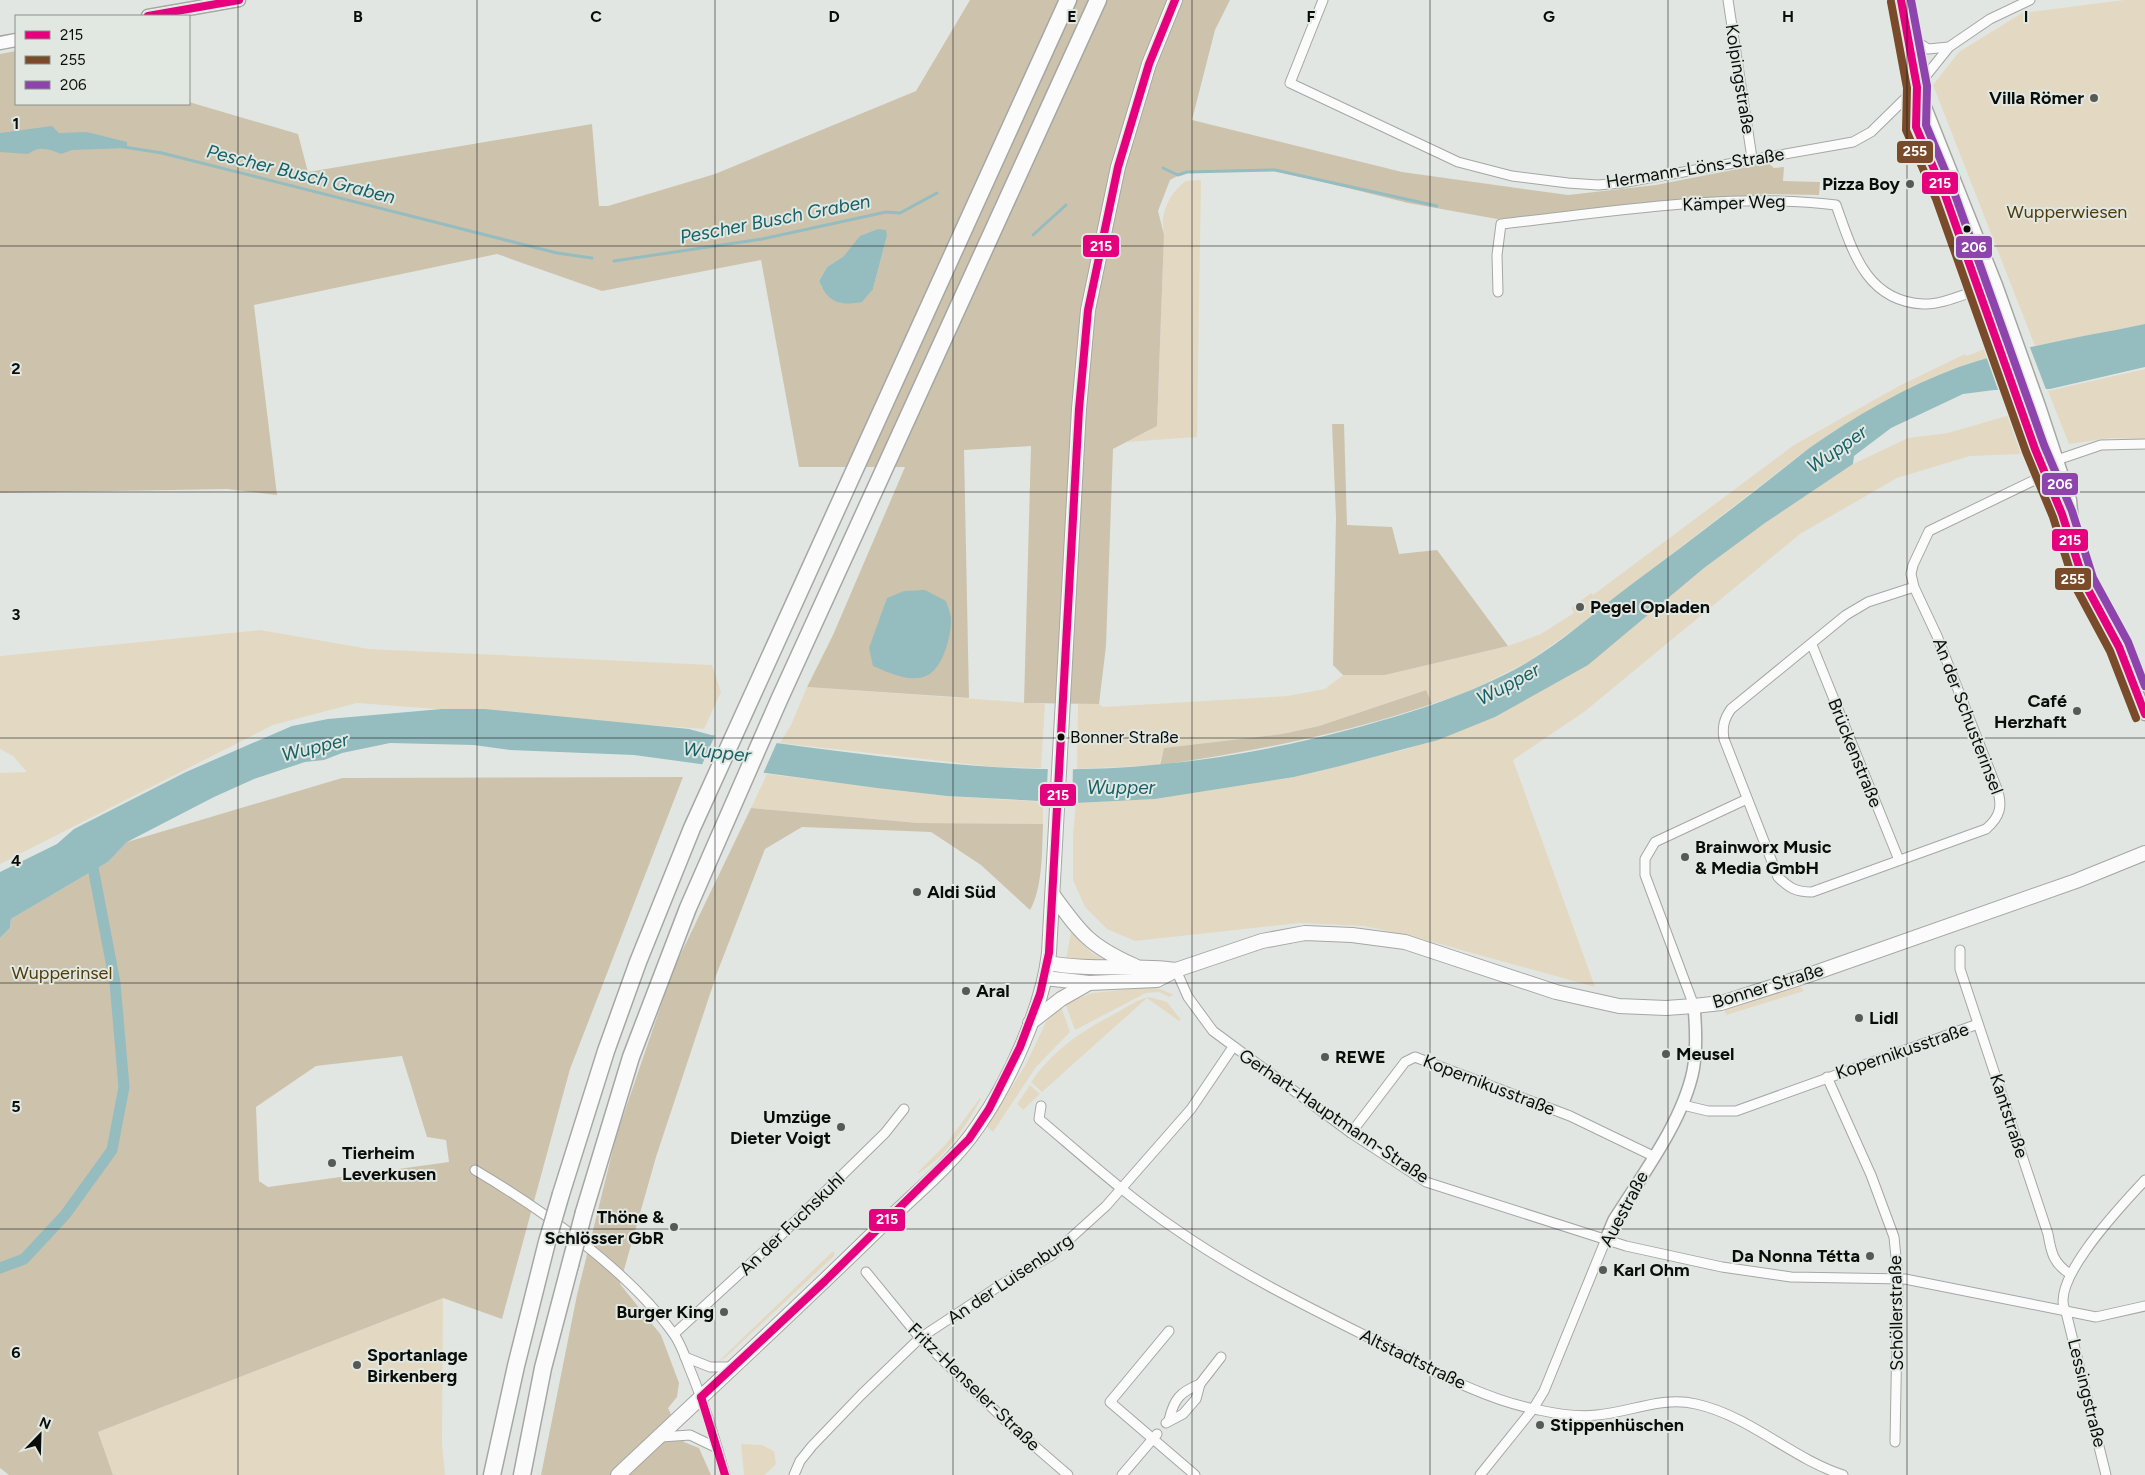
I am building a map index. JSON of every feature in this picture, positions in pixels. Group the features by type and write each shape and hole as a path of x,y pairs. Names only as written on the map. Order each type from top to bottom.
{"highway":[{"path":"492,1475 516,1366 547,1242 628,989 692,828 1068,0"},
{"path":"522,1475 543,1368 584,1212 631,1057 666,963 717,840 779,700 1098,0"}],"main road":[{"path":"154,15 239,0"},
{"path":"618,1475 825,1281 969,1139 1004,1081 1029,1024 1045,978 1048,963 1079,409 1088,310 1118,167 1132,116 1149,64 1175,0"},
{"path":"1901,0 1917,87 1996,285 2070,500 2073,518 2072,543"},
{"path":"0,43 15,40"},
{"path":"1917,87 1916,127 1944,194 2045,475 2072,543 2084,582 2119,647 2145,714"},
{"path":"1978,290 1996,285"},
{"name":"Bonner Straße","path":"1045,978 1089,983 1157,980 1176,970 1262,941 1305,933 1352,935 1405,942 1556,992 1619,1006 1666,1008 1722,1003 1806,976 2076,881 2145,853"},
{"path":"1053,895 1087,939 1106,953 1138,968"},
{"name":"Bonner Straße","path":"1048,963 1110,969 1155,967 1176,970"},
{"path":"1029,1024 1062,999 1089,983"}],"street":[{"name":"Hermann-Löns-Straße","path":"1323,0 1290,83 1458,162 1512,176 1568,183 1611,184 1752,158 1853,142 1871,132 1917,87 1950,47 1990,19 2030,0"},
{"name":"Kolpingstraße","path":"1728,0 1752,158"},
{"path":"1907,35 1928,49 1950,47"},
{"name":"Kämper Weg","path":"1498,292 1497,255 1500,224 1680,205 1768,201 1836,204 1859,265 1868,278 1889,295 1905,301 1924,304 1978,290"},
{"path":"2057,460 2100,445 2145,444"},
{"path":"1694,1006 1645,875 1645,859 1656,842 1747,800 1724,739 1723,729 1726,717 1731,709 1812,645 1846,615 1868,602 1914,587 1911,574 1913,565 1929,531 2045,475"},
{"name":"An der Schusterinsel","path":"1747,800 1778,877 1787,887 1799,892 1812,892 1986,829 1993,823 2000,812 2001,801 1937,636 1914,587"},
{"name":"Brückenstraße","path":"1812,645 1899,860"},
{"name":"Kantstraße","path":"1960,950 1960,969 2048,1234 2052,1257 2060,1268 2070,1274"},
{"name":"Gerhart-Hauptmann-Straße","path":"1176,970 1185,991 1205,1022 1234,1047 1351,1133 1426,1182 1508,1210 1626,1246 1722,1268 1767,1275 1898,1278 2066,1312 2096,1316 2145,1306"},
{"name":"Auestraße","path":"1480,1475 1533,1408 1544,1391 1614,1220 1683,1105 1693,1072 1696,1050 1694,1006"},
{"name":"Kopernikusstraße","path":"1683,1105 1708,1111 1736,1111 1978,1024"},
{"name":"An der Luisenburg","path":"794,1475 800,1461 818,1440 920,1338 999,1286 1052,1255 1099,1213 1191,1109 1234,1047"},
{"name":"Kopernikusstraße","path":"1351,1133 1406,1062 1412,1057 1422,1058 1570,1116 1653,1156"},
{"name":"Schöllerstraße","path":"1827,1077 1871,1175 1894,1237 1898,1278 1895,1442"},
{"name":"Altstadtstraße","path":"1041,1106 1039,1118 1122,1188 1190,1239 1264,1283 1454,1381 1492,1396 1533,1408 1575,1415 1598,1415 1658,1403 1680,1402 1696,1404 1738,1420 1814,1462 1843,1475"},
{"name":"An der Fuchskuhl","path":"674,1334 757,1259 885,1133 904,1109"},
{"path":"475,1170 514,1193 600,1257 628,1281 674,1334 701,1397 725,1475"},
{"name":"Lessingstraße","path":"2106,1475 2066,1312 2062,1306 2063,1295 2070,1274 2102,1228 2145,1180"},
{"name":"Fritz-Henseler-Straße","path":"866,1272 920,1338 1008,1424 1068,1475"},
{"path":"1169,1331 1110,1402 1155,1436 1195,1475"},
{"path":"685,1357 710,1367 733,1367"},
{"path":"1200,1384 1184,1391 1172,1405 1167,1422 1184,1414 1196,1399 1200,1384 1221,1357"},
{"path":"660,1437 690,1435 717,1448"},
{"path":"1122,1475 1155,1436"}],"green space":[{"path":"970,0 1230,0 1215,30 1192,120 1402,172 1568,195 1656,185 1768,163 1774,168 1784,167 1783,181 1820,182 1819,195 1768,194 1497,219 1408,203 1271,169 1185,172 1170,180 1158,211 1164,235 1157,426 1113,449 1106,646 1099,704 1024,703 1031,446 964,450 969,698 807,687 833,635 905,467 799,467 761,260 602,291 497,254 254,305 277,495 227,489 0,493 0,54 15,51 15,105 190,105 190,102 298,134 308,172 592,124 599,206 608,206 715,174 916,91","holes":["887,236 873,289 822,288 819,281 827,267 844,256"]},
{"name":"Wupperwiesen","path":"2124,0 2145,0 2145,324 2035,346 1933,85 1959,52 2022,13"},
{"path":"1201,180 1197,437 1127,442 1157,426 1163,219 1167,204 1175,191 1186,181"},
{"path":"1987,348 1991,358 1919,385 1874,408 1830,434 1573,630 1528,662 1465,693 1432,704 1425,690 1319,726 1282,734 1164,748 1159,765 1077,769 1078,704 1099,704 1103,707 1287,696 1325,689 1343,675 1385,675 1508,646 1541,634 1574,613 1571,608 1591,593 1593,595 1794,445 1899,386 1965,354 1967,356"},
{"path":"2145,369 2145,439 2111,438 2069,444 2048,391"},
{"path":"2010,415 2023,454 1970,456 1897,478 1800,534 1584,712 1513,760 1595,987 1411,936 1364,926 1300,923 1135,941 1107,929 1085,907 1073,880 1073,836 1076,803 1155,799 1294,777 1407,749 1495,717 1588,664 1704,568 1765,523 1853,464 1908,438 1948,433"},
{"path":"1332,424 1344,424 1347,525 1392,527 1399,554 1437,550 1508,646 1385,675 1343,675 1333,665 1336,517"},
{"path":"260,630 369,649 712,665 721,692 704,729 357,703 273,725 0,864 0,773 27,772 13,756 0,749 0,656"},
{"path":"807,687 1045,704 1041,768 995,767 780,743 791,725"},
{"path":"1426,690 1432,704 1399,715 1297,741 1160,765 1164,748 1282,734 1319,726"},
{"path":"767,774 945,796 1043,802 1043,824 918,823 751,808"},
{"name":"Wupperinsel","path":"683,777 570,1069 502,1319 443,1298 98,1432 113,1475 9,1475 0,1468 0,938 10,928 11,919 108,862 127,842 342,778","holes":["402,1056 427,1137 446,1140 449,1162 268,1187 259,1181 256,1107 316,1066"]},
{"path":"751,808 918,823 1043,824 1040,880 1034,901 1030,910 981,865 931,832 802,827 765,849 717,973 656,1157 620,1284 661,1335 679,1383 677,1397 668,1408 684,1442 699,1448 711,1475 541,1475 577,1295 616,1137 673,970"},
{"path":"1071,932 1092,953 1106,961 1066,960"},
{"path":"1800,986 1804,991 1726,1015 1724,1009"},
{"path":"1149,987 1174,995 1169,997 1159,992 1146,993 1075,1030 1065,1003 1092,993"},
{"path":"1149,997 1167,1002 1181,1020 1179,1021 1147,998 1042,1092 1031,1082 1059,1050 1081,1033 1137,1001"},
{"path":"1061,1006 1070,1032 1036,1067 993,1132 987,1127 1026,1064 1046,1022"},
{"path":"1030,1085 1040,1094 1023,1110 1017,1104"},
{"path":"980,1098 975,1110 947,1149 919,1173 946,1144"},
{"path":"832,1252 835,1252 834,1256 725,1358 718,1362"},
{"name":"Sportanlage Birkenberg","path":"443,1298 442,1443 445,1475 113,1475 98,1432"},
{"path":"741,1444 762,1445 774,1451 776,1464 765,1475 744,1475"}],"water":[{"path":"52,126 59,133 87,132 127,142 127,148 72,150 61,154 44,149 32,151 28,154 0,152 0,133"},
{"path":"878,229 886,230 887,236 873,289 862,302 847,304 831,298 826,294 819,281 827,267 844,256 860,236"},
{"name":"Wupper","path":"2145,324 2145,367 2050,389 1994,390 1963,394 1891,428 1854,456 1853,464 1765,523 1704,568 1588,665 1495,717 1438,740 1294,777 1155,799 1076,803 947,796 634,755 510,750 474,745 390,743 342,753 324,760 305,762 254,779 214,797 127,842 108,862 11,919 10,928 0,938 0,872 57,844 74,829 186,772 292,726 328,719 442,709 485,709 689,729 711,735 898,758 993,767 1039,769 1118,768 1216,758 1280,746 1368,725 1461,694 1506,674 1541,654 1808,449 1862,414 1900,393 1959,367 2005,353"},
{"path":"925,590 946,601 951,620 948,643 937,667 926,676 913,678 898,676 873,666 869,648 887,598 904,591"}],"pier":[{"path":"2029,345 2047,392 2004,393 1990,356"},
{"path":"716,733 778,740 762,776 701,767"},
{"path":"1048,766 1073,767 1072,805 1046,804"}],"waterway":[{"name":"Pescher Busch Graben","path":"124,147 162,153 557,253 592,258"},
{"name":"Pescher Busch Graben","path":"1163,168 1178,175 1187,172 1275,170 1437,206"},
{"name":"Pescher Busch Graben","path":"614,261 762,239 886,212 900,213 937,193"},
{"name":"Pescher Busch Graben","path":"1033,235 1066,205"},
{"path":"0,1268 24,1259 65,1215 112,1150 124,1087 115,983 91,857"}],"transit line":[{"name":"215","path":"154,15 239,0"},
{"name":"215","path":"701,1397 825,1281 969,1139 989,1109 1020,1047 1040,994 1049,953 1079,409 1088,310 1118,167 1149,64 1175,0"},
{"name":"215","path":"1901,0 1917,87 1916,127 1945,195 2035,449 2062,514 2084,582 2119,647 2145,714"},
{"name":"206","path":"1911,0 1927,86 1926,125 1954,192 2044,445 2072,511 2093,578 2128,642 2145,686"},
{"name":"255","path":"1891,2 1907,88 1906,130 1936,199 2026,452 2053,517 2075,586 2110,651 2136,718"},
{"name":"215","path":"701,1397 725,1475"}],"place":[{"name":"Villa Römer","path":"2094,98"},
{"name":"Pizza Boy","path":"1910,184"},
{"name":"Pegel Opladen","path":"1580,607"},
{"name":"Café Herzhaft","path":"2077,711"},
{"name":"Bonner Straße","path":"1061,737"},
{"name":"Brainworx Music & Media GmbH","path":"1685,857"},
{"name":"Aldi Süd","path":"917,892"},
{"name":"Aral","path":"966,991"},
{"name":"Lidl","path":"1859,1018"},
{"name":"Meusel","path":"1666,1054"},
{"name":"REWE","path":"1325,1057"},
{"name":"Umzüge Dieter Voigt","path":"841,1127"},
{"name":"Tierheim Leverkusen","path":"332,1163"},
{"name":"Thöne & Schlösser GbR","path":"674,1227"},
{"name":"Da Nonna Tétta","path":"1870,1256"},
{"name":"Karl Ohm","path":"1603,1270"},
{"name":"Burger King","path":"724,1312"},
{"name":"Sportanlage Birkenberg","path":"357,1365"},
{"name":"Stippenhüschen","path":"1540,1425"}]}
